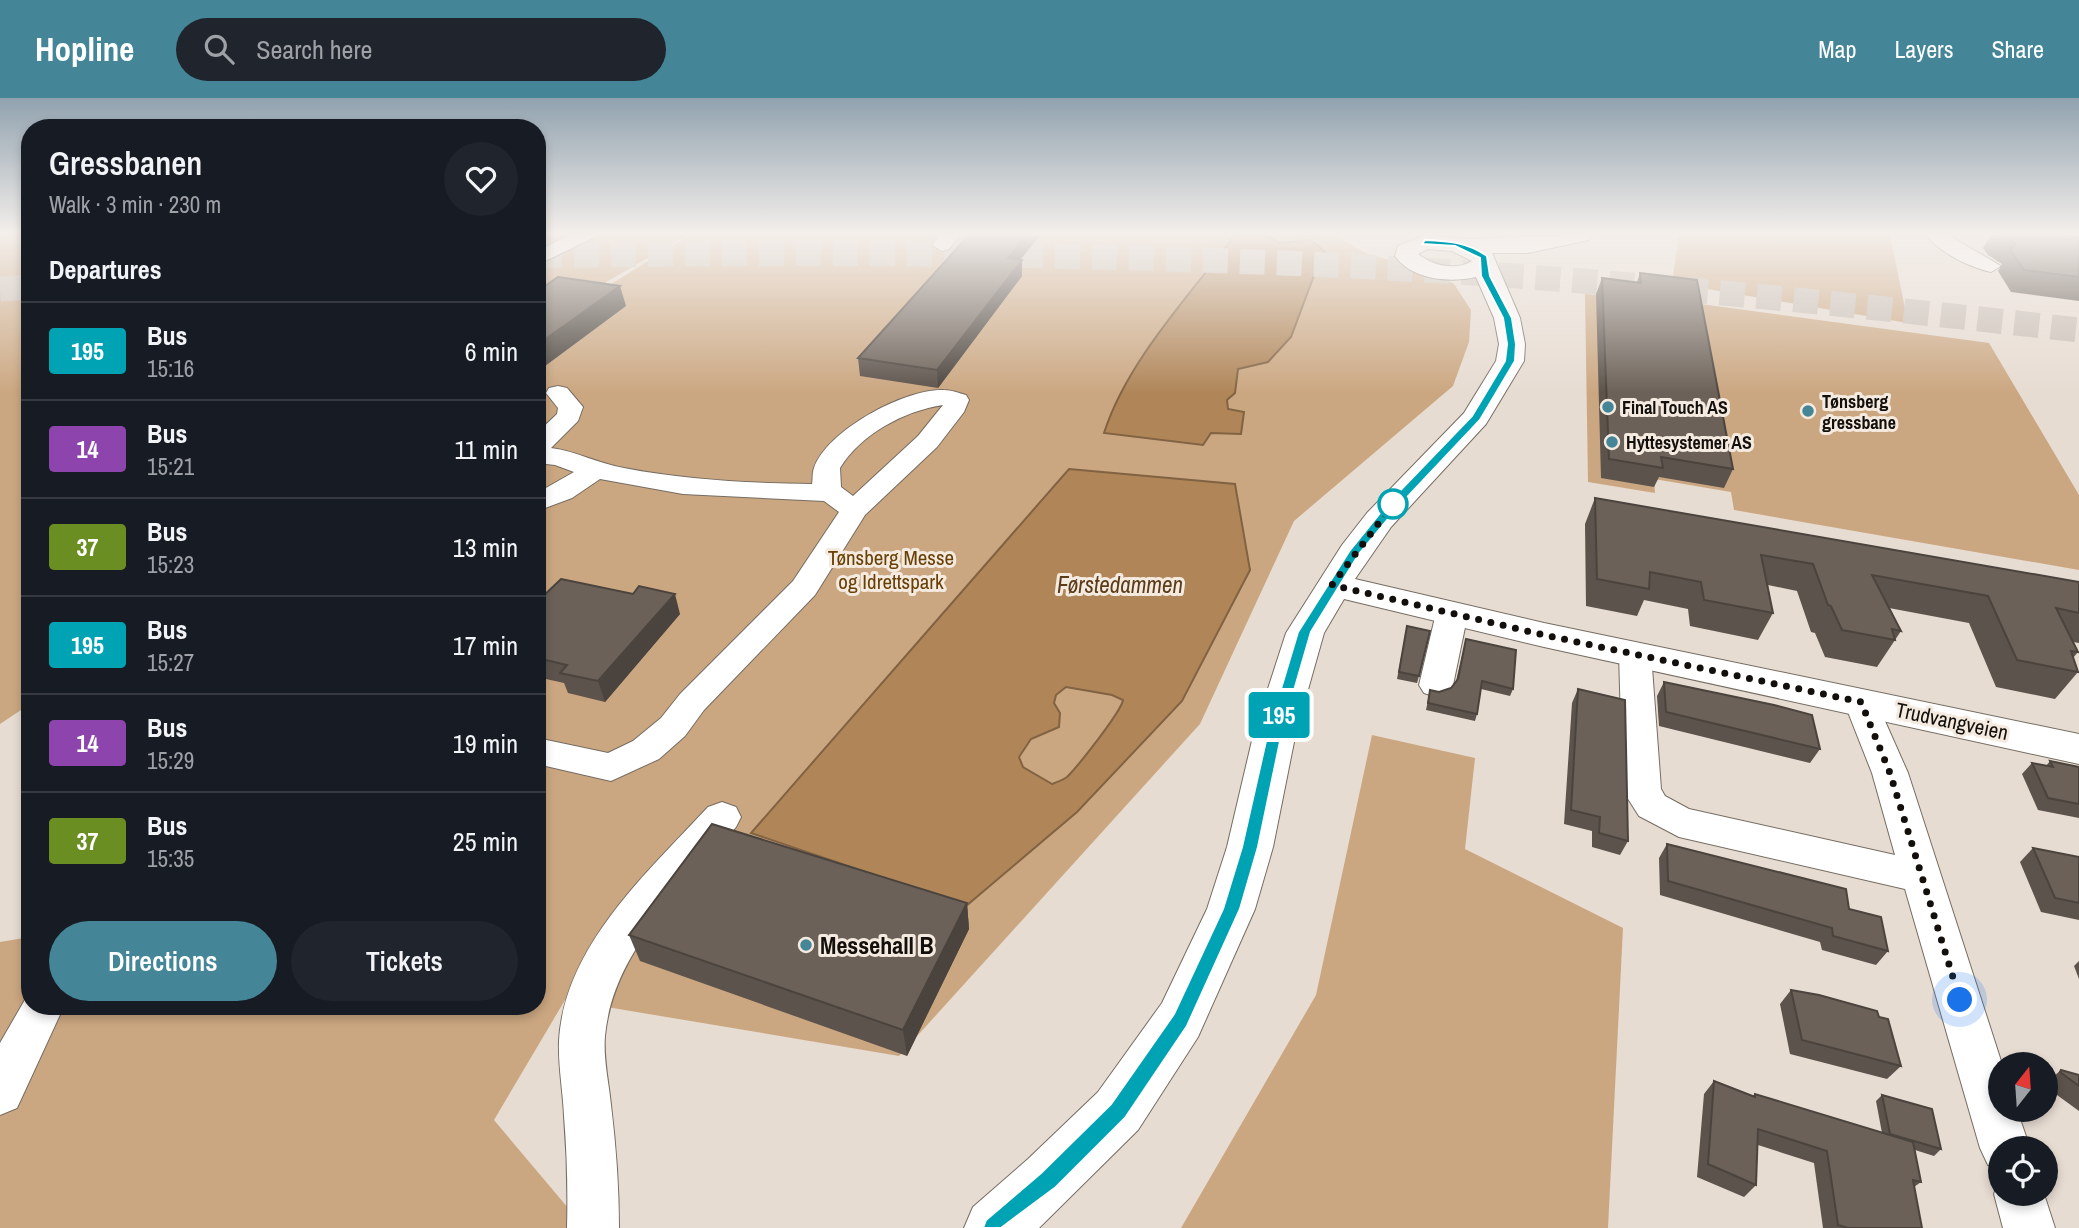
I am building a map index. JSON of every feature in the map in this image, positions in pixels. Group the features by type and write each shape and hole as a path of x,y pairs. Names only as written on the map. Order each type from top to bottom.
{"main road":[{"path":"1472,288 1483,299 1496,332 1499,376"},
{"path":"994,1228 1049,1180 1118,1111 1180,1020 1231,909 1250,847 1296,653 1332,585 1379,520 1476,418 1510,361 1512,344 1507,318 1494,288"},
{"name":"Trudvangveien","path":"1332,585 1635,654 2079,749"}],"street":[{"path":"546,439 569,416 570,407 558,393"},
{"path":"546,753 583,763 692,702 804,588 842,502 925,443 953,410 957,400 943,395 879,419 856,431 834,454 826,469 826,483 842,502"},
{"path":"546,456 559,457 626,478 842,502"},
{"path":"546,499 562,492 595,470"},
{"path":"1436,685 1452,613"},
{"path":"1635,654 1642,792 1652,806 1690,825 1922,877"},
{"path":"1861,702 1890,773 2001,1136"},
{"path":"593,1228 594,1182 582,1039 590,993 612,950 644,906 722,817"},
{"path":"0,1092 38,1015"},
{"path":"2023,1206 2029,1228"}],"green space":[{"path":"0,288 21,288 21,710 0,724"},
{"path":"546,288 597,288 591,291 546,293"},
{"name":"Tønsberg Messe og Idrettspark","path":"605,288 1456,288 1471,310 1469,342 1453,386 1294,521 1200,724 899,1056 565,1000 494,1120 574,1215 575,1228 0,1228 0,942 21,938 21,1015 546,1015 546,295 595,294"},
{"path":"1700,288 1901,288 1908,323"},
{"name":"Tønsberg gressbane","path":"1585,294 1693,303 1989,343 2079,495 2079,570 1734,510 1731,492 1654,479 1655,493 1588,482"},
{"path":"1372,735 1475,758 1465,849 1623,928 1608,1228 1181,1228 1316,995"}],"water":[{"path":"1194,288 1309,288 1291,337 1268,362 1238,369 1235,393 1227,400 1228,409 1244,412 1241,434 1211,433 1203,445 1104,433 1128,380"},
{"name":"Førstedammen","path":"1069,469 1235,484 1250,570 1182,701 1077,812 966,906 751,833","holes":["1066,687 1112,695 1123,700 1115,716 1067,777 1052,784 1023,767 1019,757 1031,739 1059,727 1060,713 1054,703 1056,695"]}],"building":[{"path":"546,288 618,288 546,339"},
{"path":"921,288 1001,288 937,370 858,358"},
{"path":"1602,288 1698,288 1733,469 1661,457 1663,468 1609,459"},
{"path":"1595,498 2079,582 2079,613 2056,608 2078,652 2071,651 2078,672 2017,660 1988,596 1872,575 1901,631 1892,629 1895,640 1842,630 1831,606 1828,605 1813,564 1761,555 1773,613 1704,600 1701,582 1650,572 1649,589 1597,579"},
{"path":"561,579 633,594 639,586 675,594 598,681 560,673 567,665 546,660 546,593"},
{"path":"1407,626 1430,631 1419,676 1399,672"},
{"path":"1466,639 1516,650 1513,689 1482,681 1477,714 1428,703 1430,690 1439,692 1451,688 1458,679"},
{"path":"1664,682 1812,715 1820,749 1666,712"},
{"path":"1578,689 1625,700 1628,841 1599,833 1600,817 1571,810"},
{"path":"2050,761 2079,767 2079,804 2048,798 2032,763 2053,767"},
{"name":"Messehall B","path":"712,824 967,903 903,1030 629,935"},
{"path":"1667,844 1846,889 1849,909 1881,917 1888,951 1833,936 1832,928 1668,881"},
{"path":"2033,848 2079,857 2079,903 2055,898"},
{"path":"1791,990 1877,1011 1879,1017 1888,1019 1901,1066 1802,1040"},
{"path":"2061,1070 2079,1075 2079,1086 2060,1072"},
{"path":"1714,1081 1755,1097 1755,1094 1913,1142 1921,1182 1913,1180 1922,1228 1848,1228 1838,1225 1827,1151 1758,1129 1756,1185 1708,1164"},
{"path":"1882,1095 1932,1109 1941,1149 1890,1134"}],"tunnel":[{"path":"0,289 19,288"},
{"path":"1664,288 2079,330"}],"bus line":[{"name":"195","path":"994,1228 1049,1180 1118,1111 1180,1020 1205,971 1231,909 1250,847 1275,732 1296,653 1305,632 1354,552 1379,520 1476,418 1510,361 1512,344 1507,318 1491,288"}],"place":[{"name":"Final Touch AS","path":"1608,407"},
{"name":"Tønsberg gressbane","path":"1808,411"},
{"name":"Hyttesystemer AS","path":"1612,442"},
{"name":"Messehall B","path":"806,945"}],"route":[{"path":"1393,504 1354,552 1332,585 1544,635 1861,702 1890,773 1960,1000"}]}
